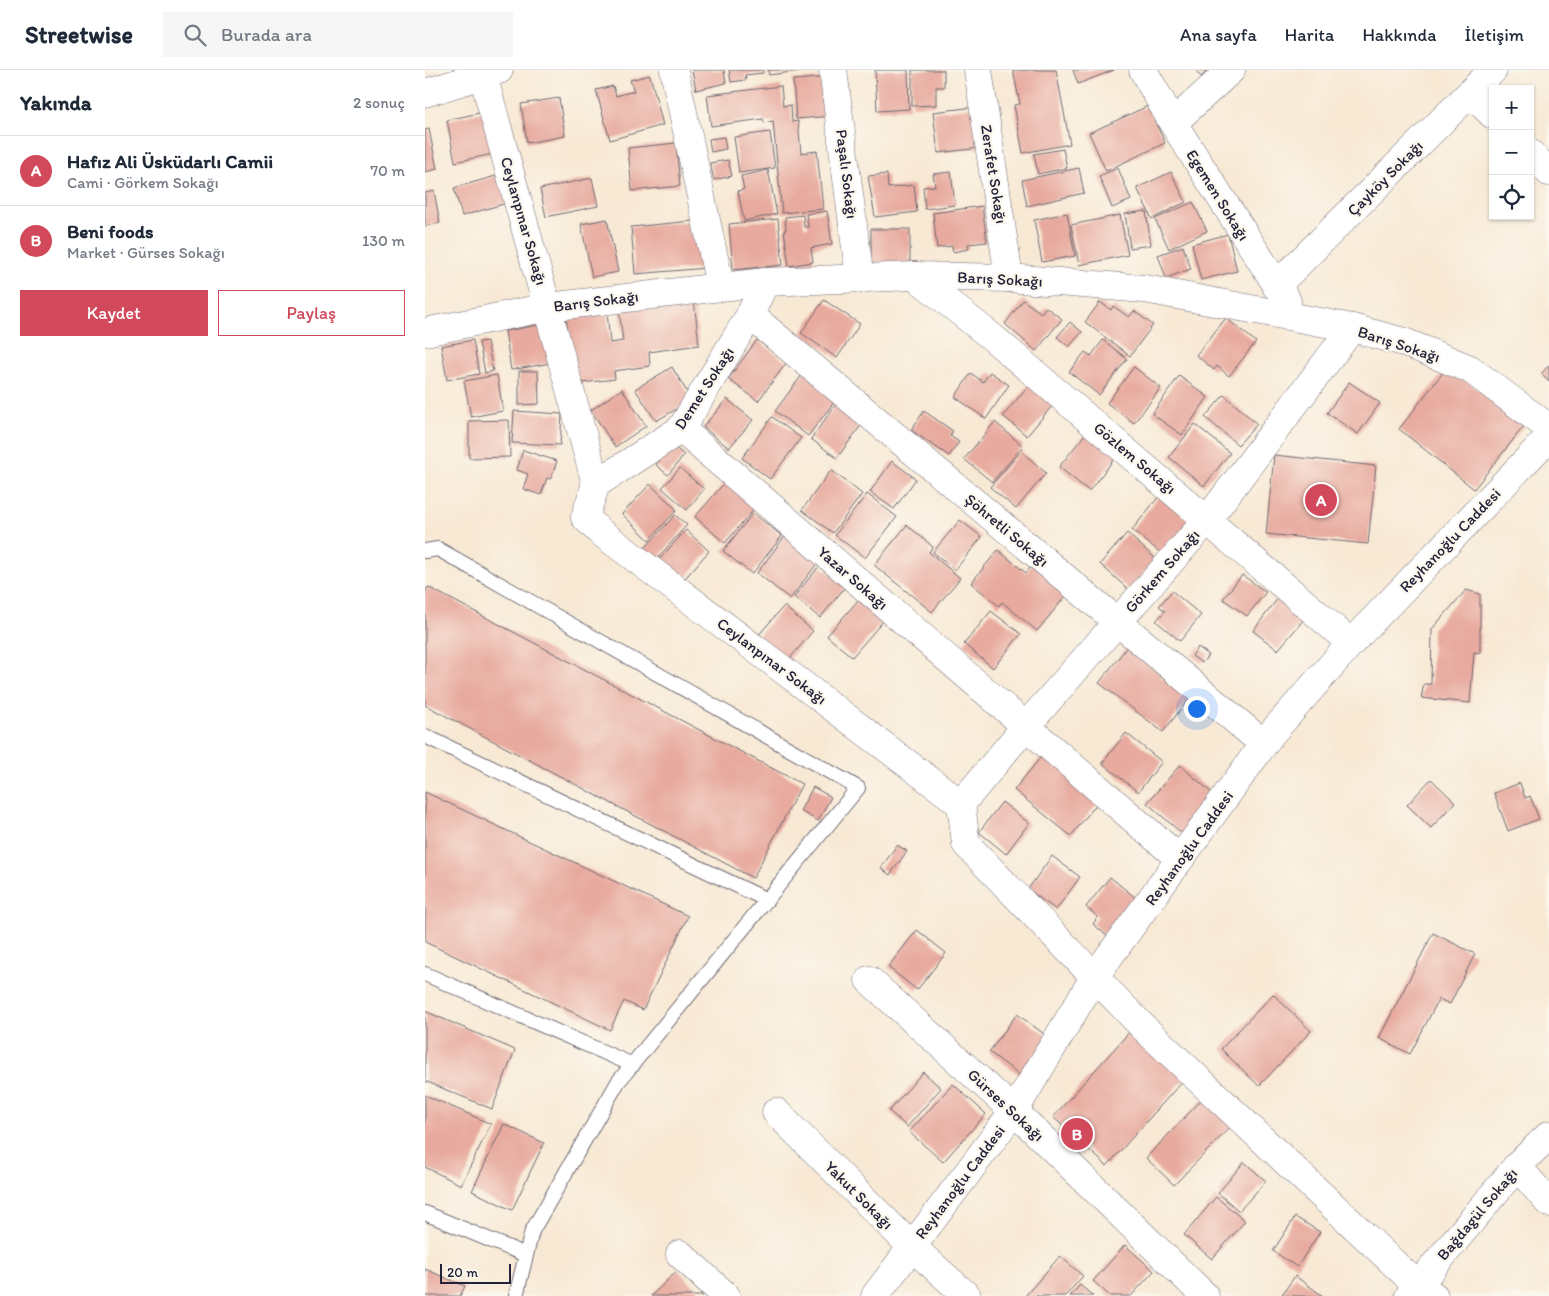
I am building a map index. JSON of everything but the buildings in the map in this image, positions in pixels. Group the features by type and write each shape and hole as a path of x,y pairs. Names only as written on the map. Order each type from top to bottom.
{"street":[{"path":"674,70 720,286"},
{"name":"Paşalı Sokağı","path":"833,70 860,279"},
{"name":"Zerafet Sokağı","path":"978,70 1009,278"},
{"name":"Egemen Sokağı","path":"1143,70 1173,123 1297,317"},
{"path":"1173,123 1231,70"},
{"name":"Çayköy Sokağı","path":"1276,286 1493,70"},
{"path":"425,93 491,72"},
{"name":"Ceylanpınar Sokağı","path":"491,72 548,307 596,484 585,517 599,531 961,804"},
{"path":"1470,93 1489,111"},
{"path":"1534,157 1549,172"},
{"name":"Barış Sokağı","path":"425,332 548,307 765,282 915,276 1009,278 1145,289 1352,328 1404,342 1470,369 1549,428"},
{"name":"Gözlem Sokağı","path":"915,276 993,338 1208,519 1351,643"},
{"name":"Demet Sokağı","path":"596,484 681,429 750,315 765,282"},
{"name":"Şöhretli Sokağı","path":"750,315 1264,744"},
{"name":"Görkem Sokağı","path":"961,804 1025,727 1208,519 1352,328"},
{"name":"Yazar Sokağı","path":"681,429 1025,727 1181,859"},
{"name":"Reyhanoğlu Caddesi","path":"875,1296 1014,1111 1095,976 1264,744 1351,643 1549,437"},
{"path":"961,804 966,844 1144,1028 1420,1292"},
{"name":"Gürses Sokağı","path":"869,980 1014,1111 1205,1296"},
{"name":"Yakut Sokağı","path":"776,1112 911,1246 967,1296"},
{"name":"Bağdagül Sokağı","path":"1420,1292 1517,1166 1549,1135"},
{"path":"1517,1166 1549,1203"},
{"path":"680,1254 726,1296"}],"lane":[{"path":"425,551 437,548 858,788 618,1082 532,1231 515,1296"},
{"path":"425,736 767,900"},
{"path":"425,974 633,1065"},
{"path":"425,1213 526,1255"}],"place":[{"name":"Hafız Ali Üsküdarlı Camii","path":"1321,500"},
{"name":"Beni foods","path":"1077,1134"}]}
